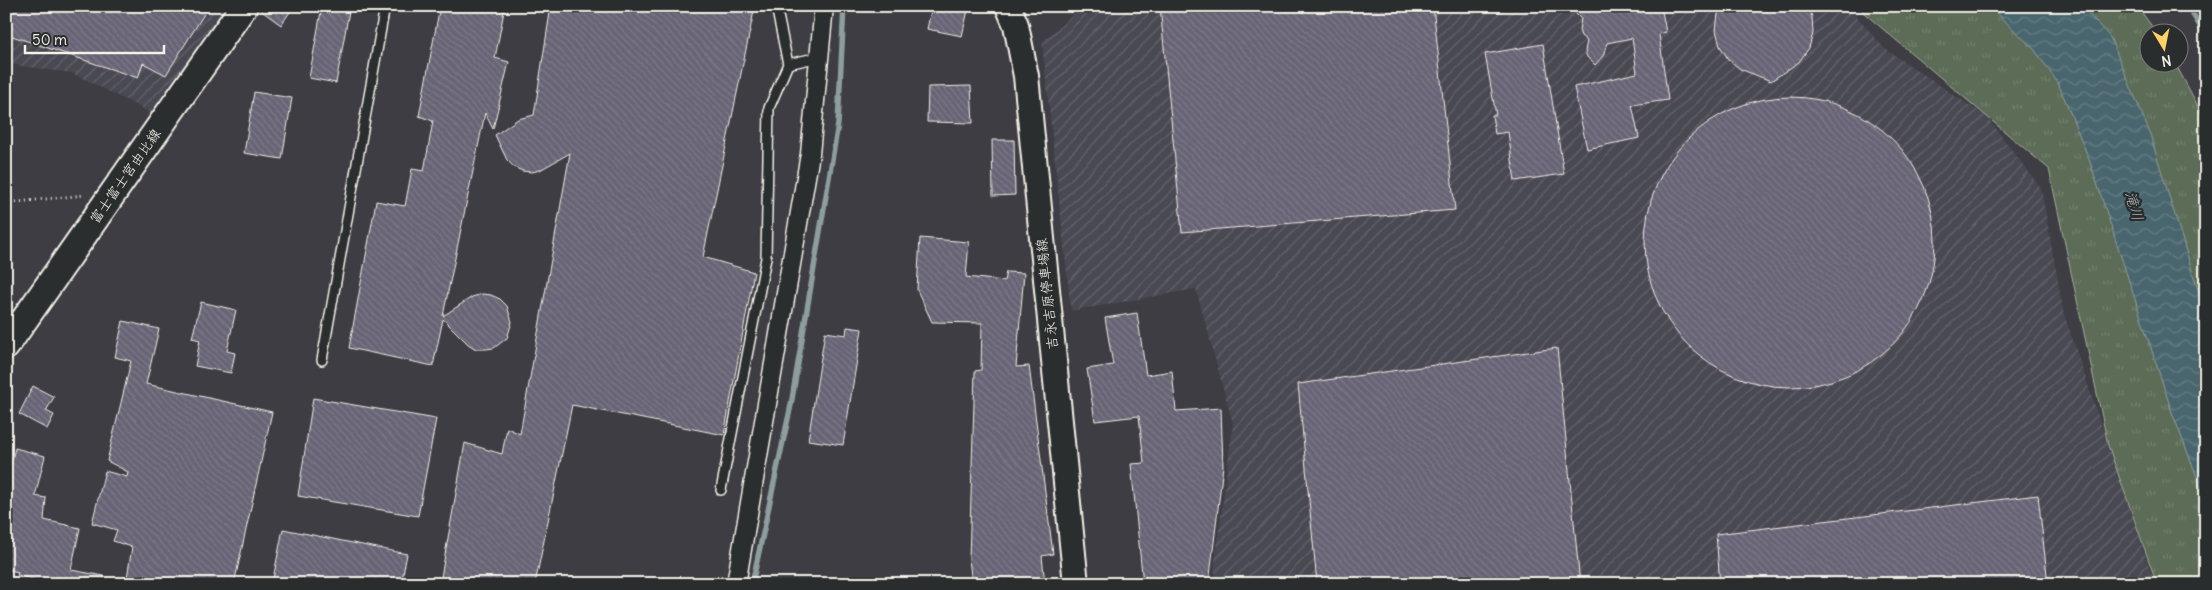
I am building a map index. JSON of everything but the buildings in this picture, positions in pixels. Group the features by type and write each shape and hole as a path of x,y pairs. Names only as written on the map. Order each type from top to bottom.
{"main road":[{"name":"富士富士宮由比線","path":"6,346 244,6"},
{"name":"吉永吉原停車場線","path":"1008,6 1016,25 1026,76 1076,584"}],"street":[{"path":"736,584 810,154 824,6"}],"lane":[{"path":"322,360 385,6"},
{"path":"721,490 766,258 769,108 788,64 776,6"},
{"path":"788,64 819,57"}],"path":[{"path":"6,203 113,192"}],"shaded area":[{"path":"6,6 227,6 153,114 72,73 6,64"},
{"path":"1083,6 1848,6 1884,48 1987,117 2041,188 2064,314 2155,584 1217,584 1214,567 1233,424 1196,289 1071,311 1042,42"}],"green space":[{"path":"1860,6 2137,6 2149,22 2140,22 2140,72 2180,72 2206,121 2206,584 2157,584 2108,445 2049,169 1864,13"}],"water":[{"name":"滝川","path":"1989,6 2081,6 2110,37 2149,131 2206,316 2206,500 2173,415 2089,159 2058,83 2034,49"}],"waterway":[{"path":"752,584 791,405 838,124 844,6"},
{"path":"2188,6 2206,36"}]}
